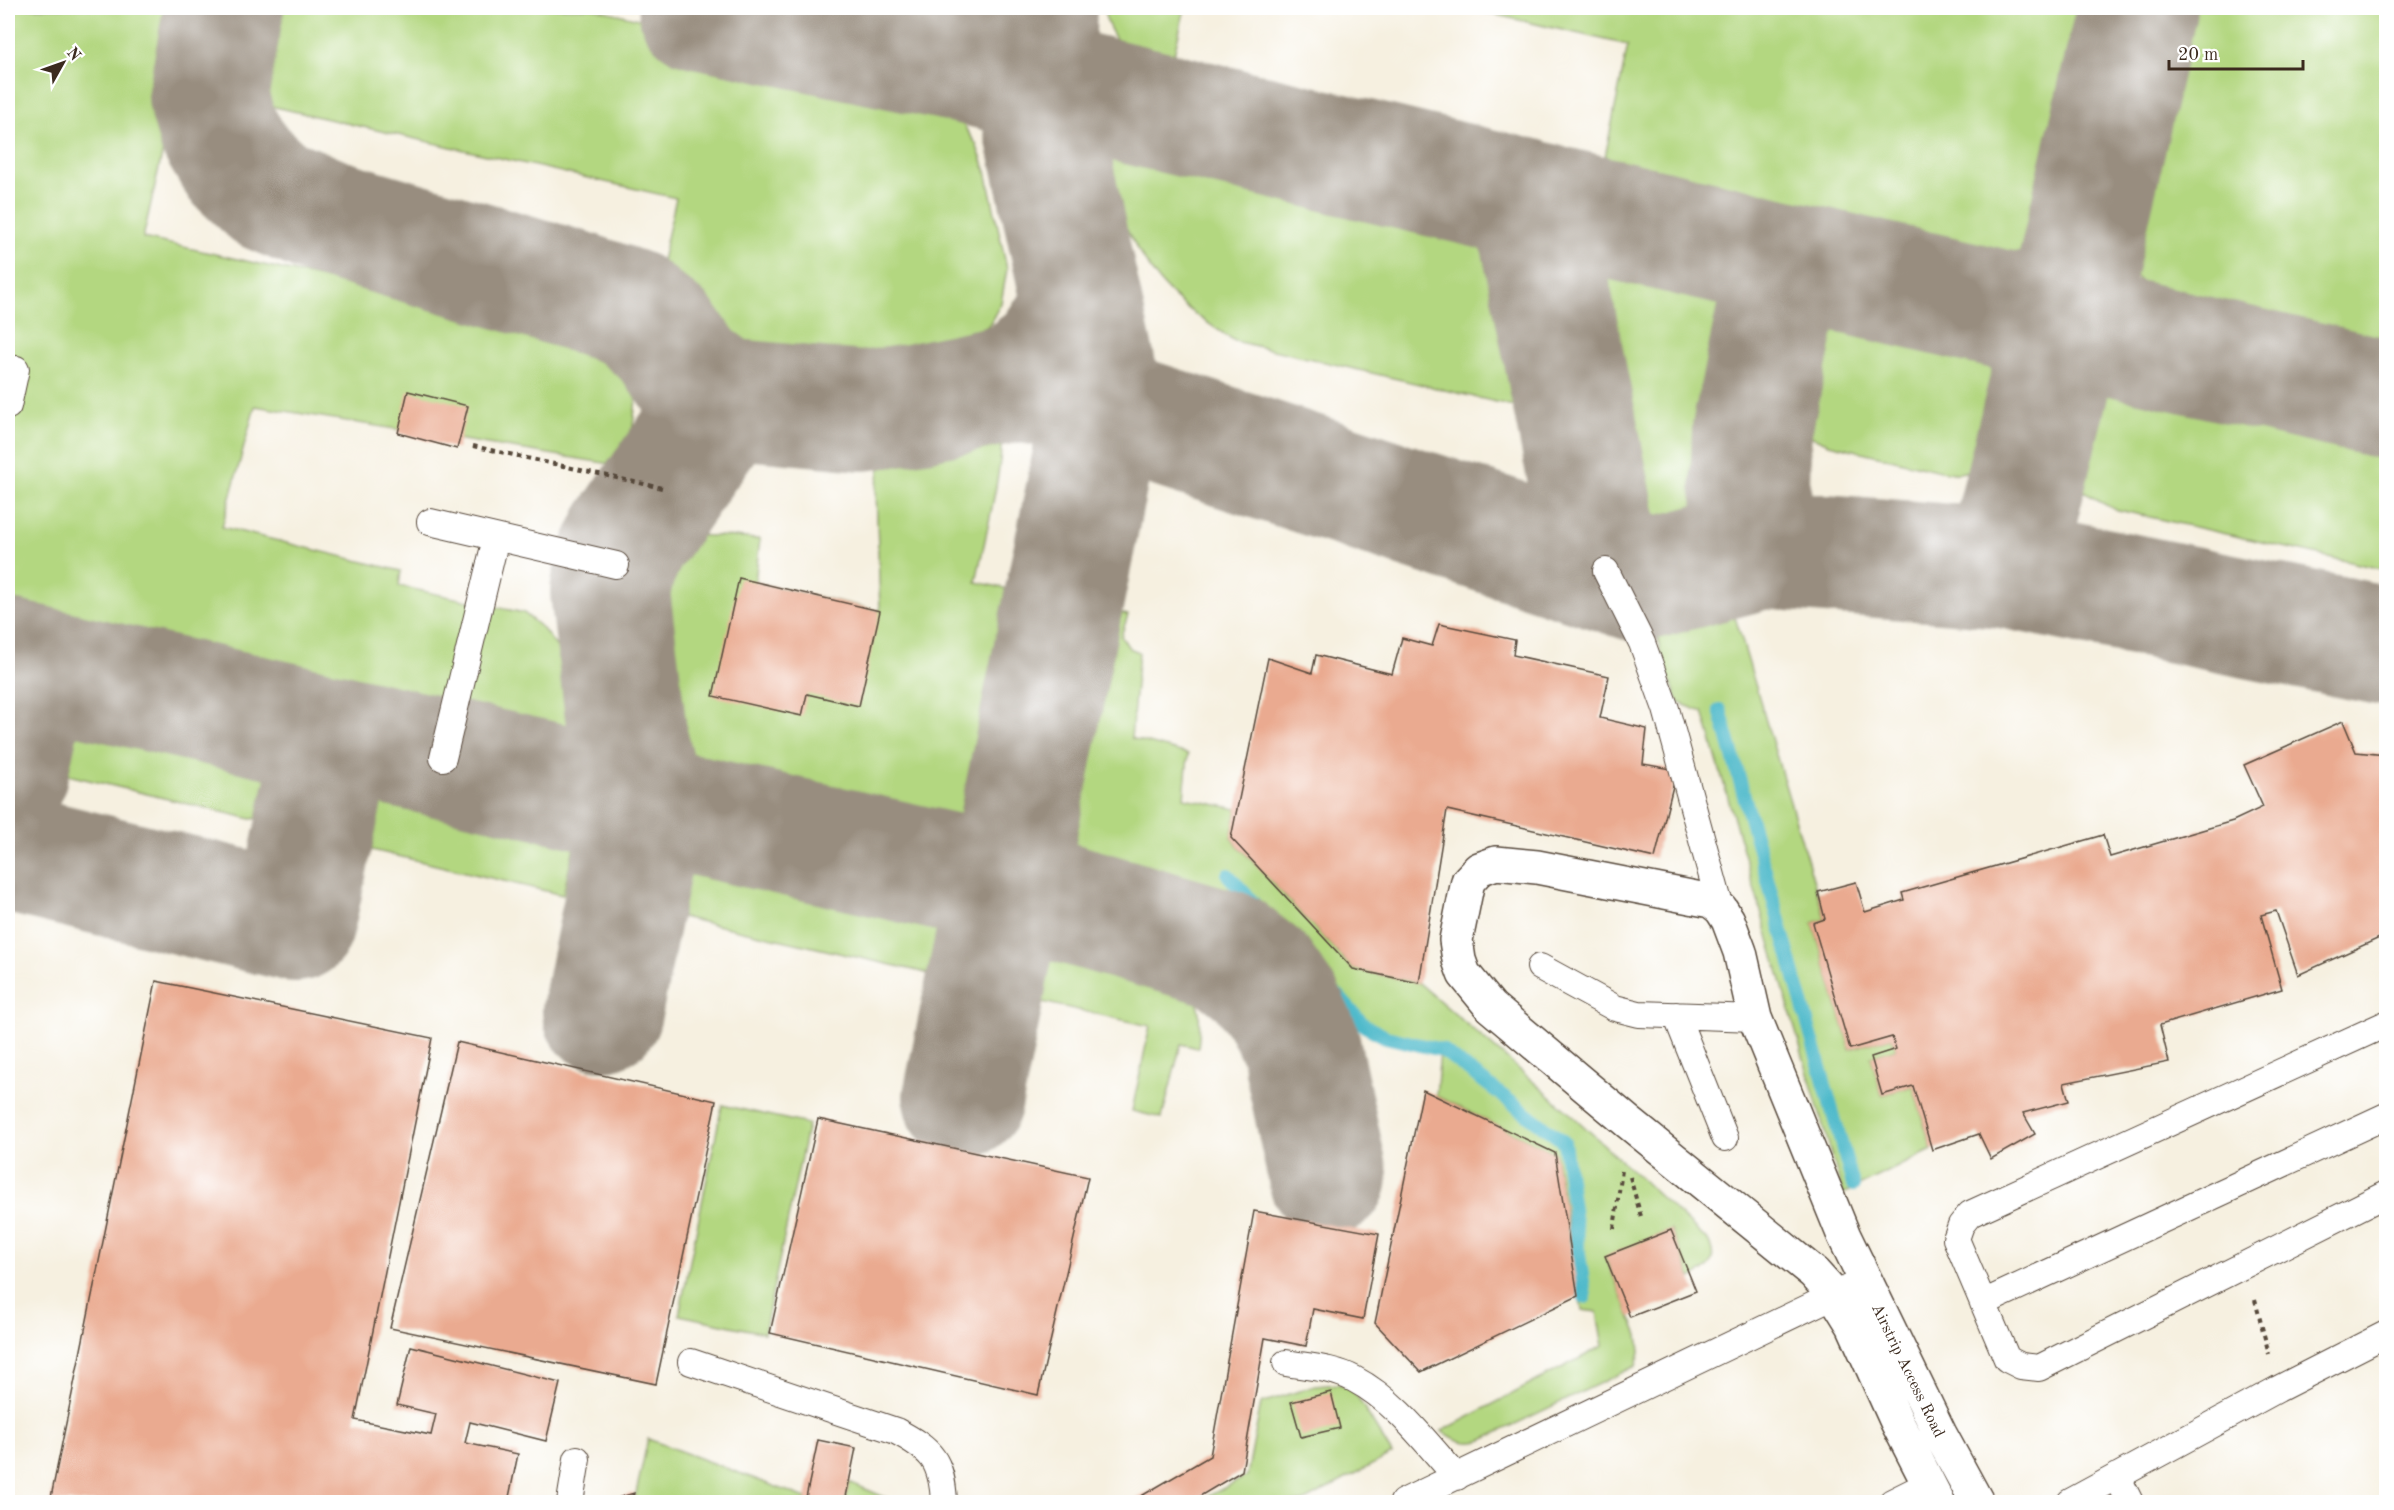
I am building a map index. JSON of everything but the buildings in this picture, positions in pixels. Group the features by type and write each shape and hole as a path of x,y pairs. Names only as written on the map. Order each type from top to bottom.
{"street":[{"name":"Airstrip Access Road","path":"1933,1493 1908,1444 1867,1318 1864,1278 1844,1236 1755,1018 1740,952 1728,920 1721,909 1711,901 1537,867 1496,863 1479,869 1468,881 1456,940 1464,974 1491,1007 1626,1137 1825,1284 1867,1318 1940,1434 1977,1503"}],"lane":[{"path":"8,406 16,369"},
{"path":"430,522 616,565"},
{"path":"443,758 496,538"},
{"path":"1606,572 1642,643 1666,709 1721,909"},
{"path":"1540,967 1616,1008 1639,1014 1755,1018"},
{"path":"1676,1015 1725,1138"},
{"path":"2386,1024 1970,1214 1960,1225 1956,1239 2007,1359 2021,1366 2038,1368 2386,1194"},
{"path":"1983,1303 2386,1116"},
{"path":"1403,1503 1825,1284 1864,1278"},
{"path":"2070,1503 2386,1334"},
{"path":"691,1362 896,1431 918,1443 939,1468 944,1503"},
{"path":"1286,1363 1329,1370 1353,1378 1385,1400 1457,1477"},
{"path":"570,1503 577,1459"},
{"path":"2117,1476 2130,1503"},
{"path":"1895,1501 1933,1493"}],"path":[{"path":"473,446 662,488"},
{"path":"1626,1137 1642,1220"},
{"path":"1614,1229 1626,1137"}],"green space":[{"path":"8,8 204,8 178,84 143,238 642,349 628,467 255,406 222,527 401,571 399,586 524,613 543,629 572,667 597,707 601,728 596,745 578,757 8,629"},
{"path":"257,8 593,8 909,84 936,99 960,120 976,144 986,171 1007,269 1001,303 990,323 967,350 941,373 847,392 735,361 713,351 689,331 671,309 657,283 676,198 262,104 247,79 244,68 245,46"},
{"path":"797,8 933,8 917,16 901,20 866,22"},
{"path":"1104,8 1185,8 1167,83 1147,72 1126,53 1111,30"},
{"path":"1466,8 2107,8 2056,223 2045,244 2031,258 2013,267 1990,273 1599,186 1628,45"},
{"path":"2175,8 2386,8 2386,367 2202,321 2162,299 2139,280 2130,268 2121,239 2122,206"},
{"path":"1144,140 1460,211 1475,220 1496,242 1504,256 1543,413 1235,341 1206,322 1179,301 1153,272 1131,238 1114,197 1110,178 1111,161 1118,147 1127,142"},
{"path":"1611,250 1667,261 1695,271 1722,298 1735,333 1733,367 1711,421 1701,457 1700,504 1696,527 1691,536 1682,544 1668,550 1653,550 1647,547 1635,538 1621,521 1565,327 1565,308 1570,289 1581,273"},
{"path":"1855,309 1945,328 1978,341 1990,349 2001,361 2014,391 2015,408 2012,424 1997,452 1971,470 1951,473 1829,444 1808,435 1792,420 1786,403 1801,343 1820,320 1838,311"},
{"path":"2126,378 2147,380 2386,434 2386,570 2114,509 2092,497 2080,486 2068,463 2065,438 2068,426 2072,414 2088,394 2101,386"},
{"path":"979,413 996,424 1000,430 1001,441 997,479 976,582 1027,593 983,811 977,818 967,829 956,835 933,839 680,776 664,766 654,755 647,729 656,668 646,607 646,583 649,571 663,549 672,542 695,536 760,539 755,582 880,611 876,489 881,462 891,440 911,425"},
{"path":"1700,593 1721,602 1736,620 1825,919 1813,923 1850,1049 1892,1037 1896,1049 1871,1057 1882,1095 1913,1086 1932,1150 1843,1194 1703,712 1679,703 1661,652 1658,636 1659,621 1665,608 1678,598"},
{"path":"1083,604 1128,615 1121,636 1129,648 1139,652 1131,738 1188,754 1184,798 1237,809 1231,838 1353,969 1419,983 1573,1116 1708,1241 1713,1254 1710,1264 1691,1278 1671,1230 1605,1257 1638,1335 1640,1352 1636,1366 1480,1441 1464,1442 1442,1431 1603,1346 1597,1312 1582,1310 1555,1153 1436,1096 1440,1052 1386,1039 1354,1026 1343,1058 1323,1052 1314,1021 1298,993 1253,937 1232,917 1207,901 1178,890 1047,853 1040,847 1035,837 1033,824"},
{"path":"78,701 88,701 273,747 283,757 289,769 290,791 285,801 276,810 265,816 251,819 68,775 56,766 49,756 44,734 54,714"},
{"path":"388,767 582,812 563,895 355,844 343,828 341,807 343,797 353,780 361,774"},
{"path":"688,831 953,898 931,974 668,914 663,911 655,898 657,875 671,839"},
{"path":"1016,908 1141,938 1163,949 1185,972 1197,999 1198,1048 1181,1044 1162,1118 1132,1111 1150,1026 1002,993"},
{"path":"722,1105 808,1124 764,1333 679,1315"},
{"path":"1339,1384 1350,1388 1357,1396 1392,1454 1303,1502 1197,1502 1247,1476 1261,1403 1315,1386"},
{"path":"648,1439 806,1498 805,1502 634,1502"},
{"path":"849,1482 896,1502 845,1502"}],"waterway":[{"path":"1720,710 1853,1185"},
{"path":"1228,875 1365,1026 1386,1037 1442,1050 1564,1142 1585,1297"}],"taxiway":[{"path":"224,8 208,97 218,131 237,163 269,193 325,217 577,291 629,309 664,337 692,374 725,398 863,411 916,403 1015,382 1049,356 1073,322"},
{"path":"698,8 951,61 1578,211 2386,399"},
{"path":"2004,568 2064,325 2137,8"},
{"path":"963,1098 1092,460 1100,406 1099,382 1034,81 1037,9"},
{"path":"1523,197 1540,237 1606,571"},
{"path":"1762,549 1750,484 1752,429 1788,260"},
{"path":"1015,382 1057,388 1100,406 1639,582 1762,549 2004,568 2386,646"},
{"path":"602,1011 644,803 628,740 610,592 616,565 629,537 725,398"},
{"path":"8,659 1008,886 1227,950 1260,976 1284,1010 1300,1044 1328,1176"},
{"path":"8,772 32,664"},
{"path":"8,852 295,922 336,733"}]}
